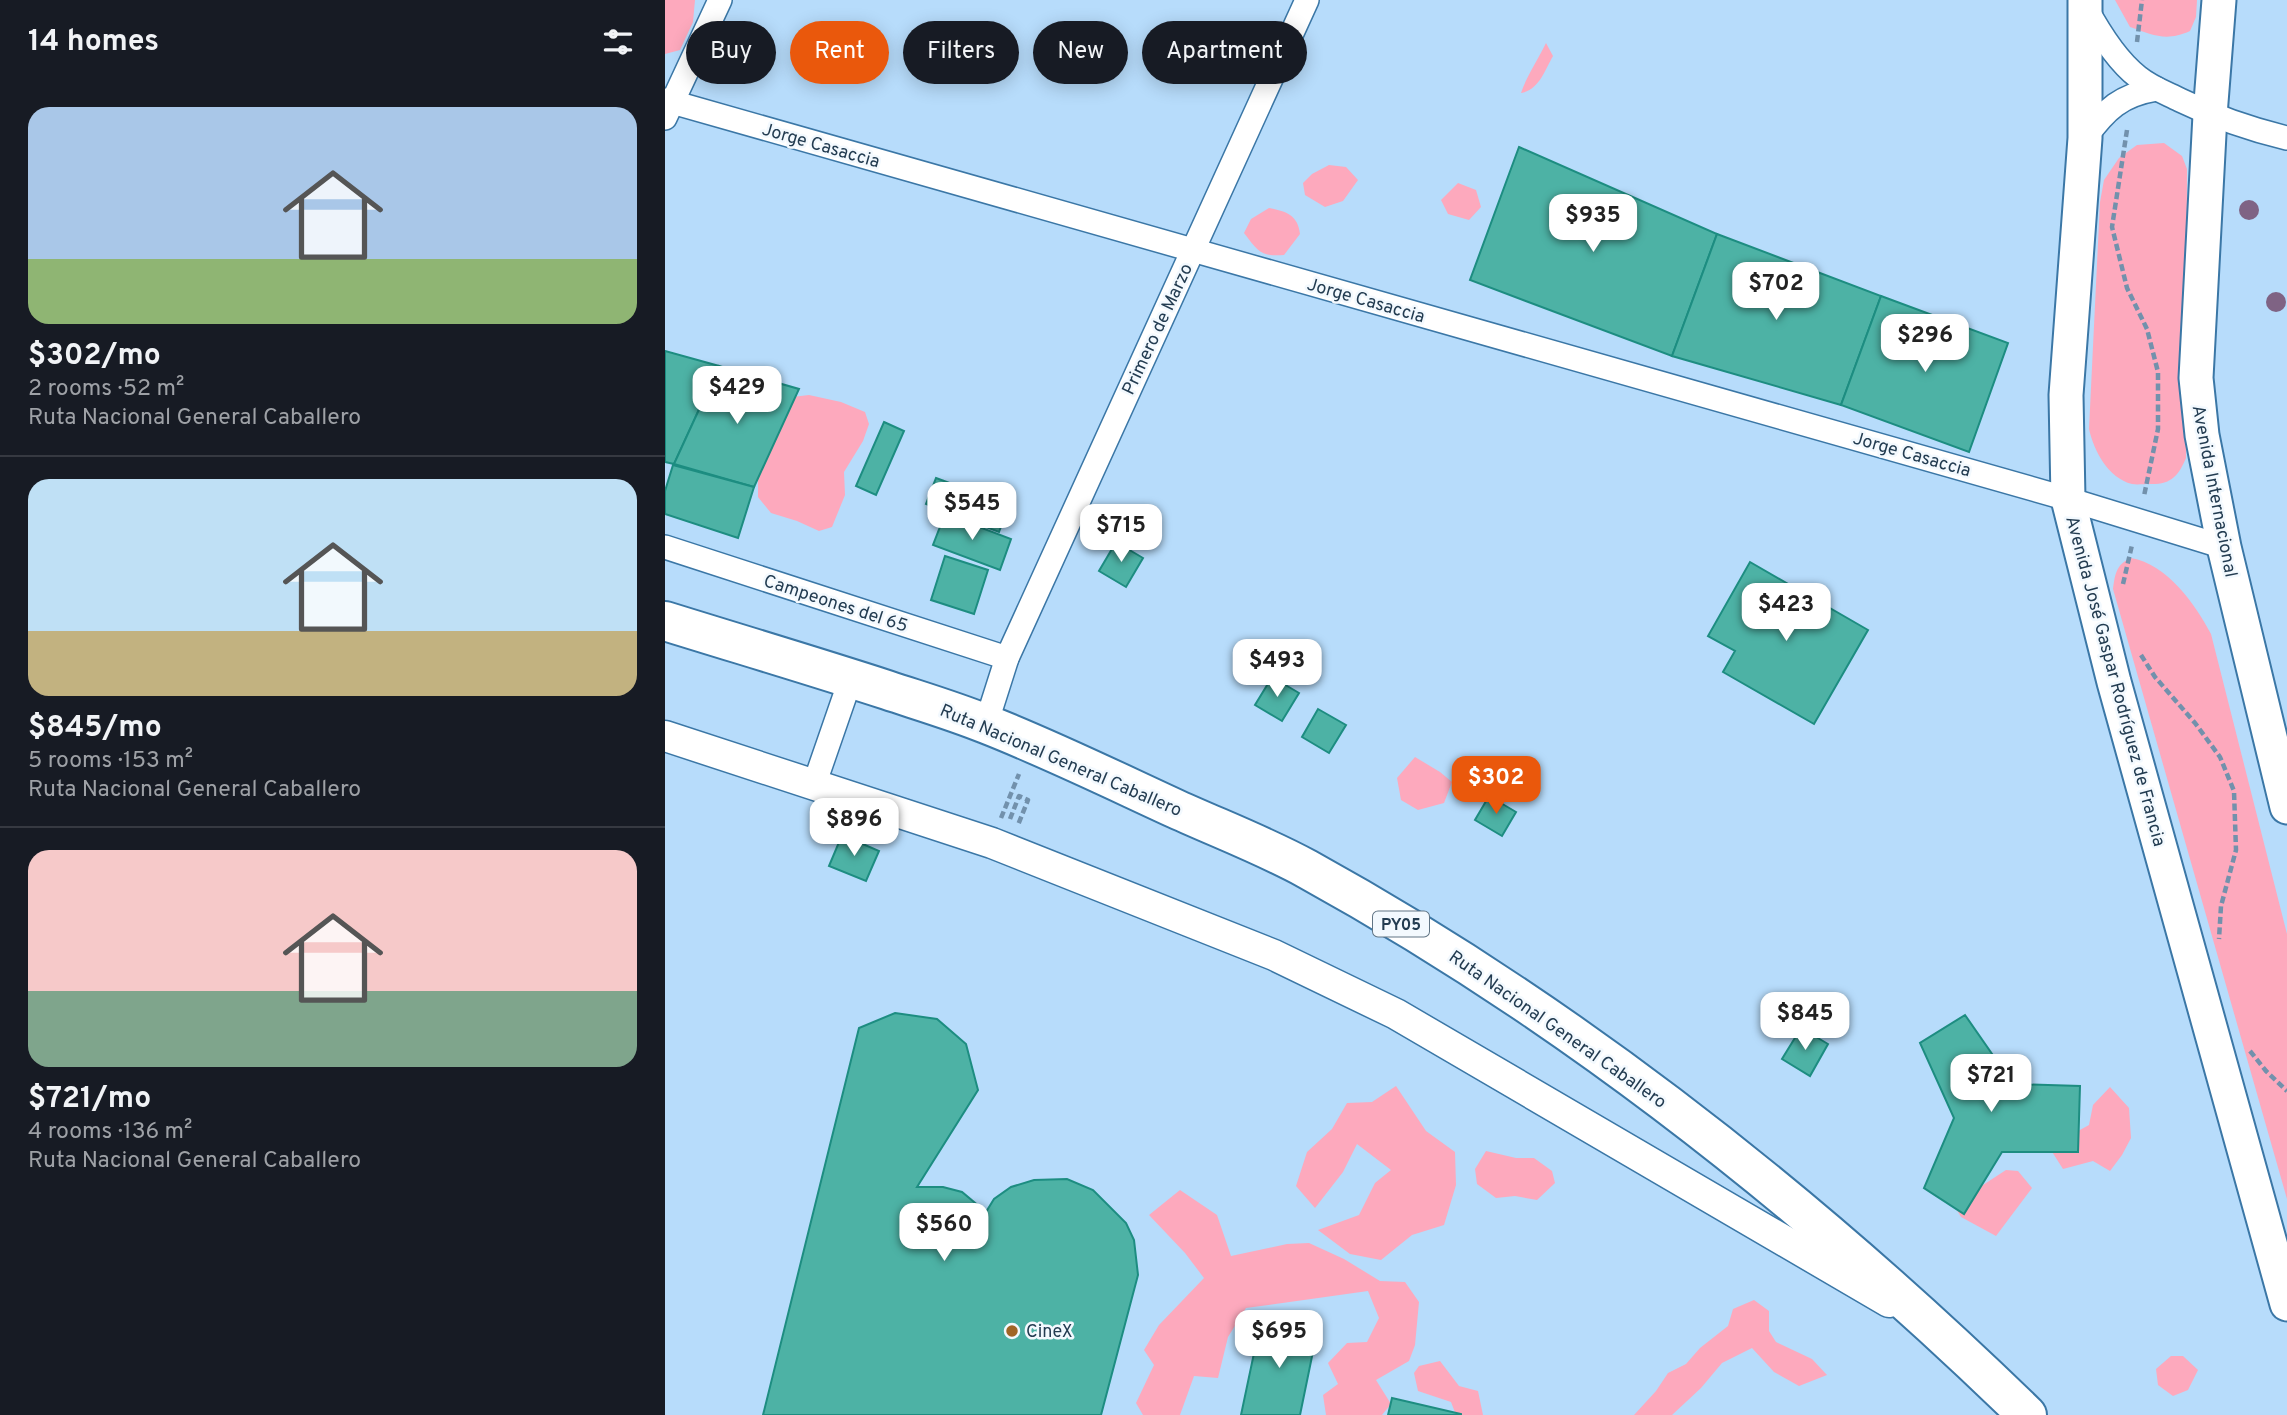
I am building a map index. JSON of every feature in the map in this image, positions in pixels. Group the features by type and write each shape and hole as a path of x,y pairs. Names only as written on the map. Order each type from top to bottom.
{"highway":[{"name":"Ruta Nacional General Caballero","path":"665,621 851,678 986,724 1304,867 1443,948 1701,1129 1823,1227 1944,1334 2027,1415"}],"main road":[{"name":"Avenida Internacional","path":"2219,0 2196,378 2202,435 2224,547 2287,807"},
{"name":"Avenida José Gaspar Rodríguez de Francia","path":"2081,2 2085,138 2066,395 2068,499 2114,682 2287,1304"}],"street":[{"path":"668,107 720,0"},
{"name":"Primero de Marzo","path":"986,724 1007,658 1307,0"},
{"path":"2081,2 2113,50 2137,76 2210,115 2251,130 2287,138"},
{"path":"2085,138 2096,122 2118,101 2136,93 2157,89"},
{"name":"Jorge Casaccia","path":"668,107 1193,251 2068,499 2224,547"},
{"name":"Campeones del 65","path":"665,547 1007,658"},
{"path":"814,785 851,678"},
{"path":"665,736 992,844 1275,955 1396,1014 1944,1334"}],"path":[{"path":"992,844 998,829 1014,835 1028,800 1019,796 1007,825 999,822 1031,744"}],"shaded area":[{"path":"665,0 695,0 693,21 686,21 686,37 680,50 665,54"},
{"path":"2115,0 2197,0 2196,17 2190,31 2174,36 2160,36 2130,27"},
{"path":"1546,43 1553,56 1537,84 1521,93 1526,80"},
{"path":"2164,143 2182,156 2187,169 2186,458 2180,470 2168,481 2134,484 2123,481 2109,470 2094,446 2089,429 2100,202 2104,180 2119,158 2137,145"},
{"path":"1329,165 1346,167 1358,180 1343,201 1325,207 1305,195 1303,183 1312,174"},
{"path":"1458,183 1476,190 1481,207 1469,220 1448,214 1441,200"},
{"path":"1269,208 1290,215 1299,228 1300,234 1284,255 1264,254 1244,233 1251,219"},
{"path":"809,395 841,402 865,412 869,424 863,441 844,472 845,495 832,527 819,531 771,513 758,497 758,468 792,397"},
{"path":"2131,558 2156,568 2179,587 2211,634 2287,934 2287,1199 2113,589 2119,567"},
{"path":"1415,757 1452,782 1444,803 1418,810 1401,800 1397,778"},
{"path":"1396,1086 1426,1131 1455,1152 1456,1185 1444,1225 1412,1235 1381,1260 1350,1254 1318,1230 1359,1215 1375,1183 1391,1170 1357,1144 1343,1172 1315,1208 1296,1186 1307,1152 1332,1129 1347,1103 1372,1102"},
{"path":"2110,1087 2129,1108 2131,1138 2122,1155 2110,1171 2093,1161 2063,1169 2049,1147 2089,1125 2093,1105"},
{"path":"1486,1151 1516,1158 1534,1158 1552,1171 1555,1183 1537,1200 1515,1196 1496,1198 1477,1184 1475,1169"},
{"path":"2006,1170 2018,1171 2032,1188 1996,1236 1961,1217 1955,1207 1963,1198"},
{"path":"1180,1190 1217,1215 1231,1256 1287,1244 1309,1243 1344,1259 1380,1281 1405,1282 1419,1302 1415,1345 1409,1361 1376,1380 1391,1404 1382,1415 1326,1415 1323,1395 1338,1384 1328,1363 1347,1343 1367,1342 1379,1318 1368,1291 1246,1308 1228,1337 1218,1378 1194,1376 1180,1415 1143,1415 1136,1403 1154,1365 1144,1350 1159,1325 1204,1278 1185,1253 1149,1215"},
{"path":"1754,1300 1769,1311 1769,1331 1776,1342 1812,1359 1827,1375 1799,1386 1774,1372 1752,1348 1722,1363 1701,1388 1672,1415 1634,1415 1668,1373 1686,1364 1700,1348 1728,1326 1733,1309"},
{"path":"2171,1356 2183,1356 2198,1370 2188,1390 2173,1396 2158,1385 2156,1369"},
{"path":"1440,1361 1459,1386 1478,1391 1483,1415 1456,1415 1451,1402 1418,1391 1414,1373 1419,1366"}],"building":[{"path":"1519,147 1717,234 1672,356 1470,280"},
{"path":"1717,234 1881,296 1841,405 1672,356"},
{"path":"1881,296 2008,343 1969,452 1841,405"},
{"path":"665,351 719,366 674,464 665,462"},
{"path":"719,366 799,389 754,487 674,464"},
{"path":"884,422 904,431 876,495 856,486"},
{"path":"673,465 754,487 738,538 665,514 665,491"},
{"path":"936,478 1009,505 999,532 926,504"},
{"path":"945,514 1011,539 1000,570 933,545"},
{"path":"1116,542 1143,558 1126,587 1099,571"},
{"path":"945,556 988,570 974,614 931,600"},
{"path":"1750,562 1868,630 1814,724 1723,672 1735,651 1708,636"},
{"path":"1272,677 1299,693 1282,721 1255,705"},
{"path":"1318,709 1346,725 1329,753 1302,737"},
{"path":"1489,796 1516,812 1502,836 1475,820"},
{"path":"842,835 879,851 866,881 829,866"},
{"path":"895,1013 937,1019 966,1044 978,1090 917,1187 943,1187 962,1192 986,1212 994,1199 1011,1187 1034,1180 1067,1179 1093,1190 1126,1223 1134,1240 1138,1275 1101,1415 763,1415 859,1028"},
{"path":"1965,1015 2013,1084 2080,1086 2078,1152 2002,1152 1964,1214 1924,1188 1954,1118 1920,1043"},
{"path":"1801,1028 1828,1044 1810,1076 1782,1059"},
{"path":"1261,1320 1317,1332 1300,1415 1241,1415"},
{"path":"1392,1398 1461,1414 1461,1415 1388,1415"}],"place":[{"name":"CineX","path":"1012,1331"}]}
